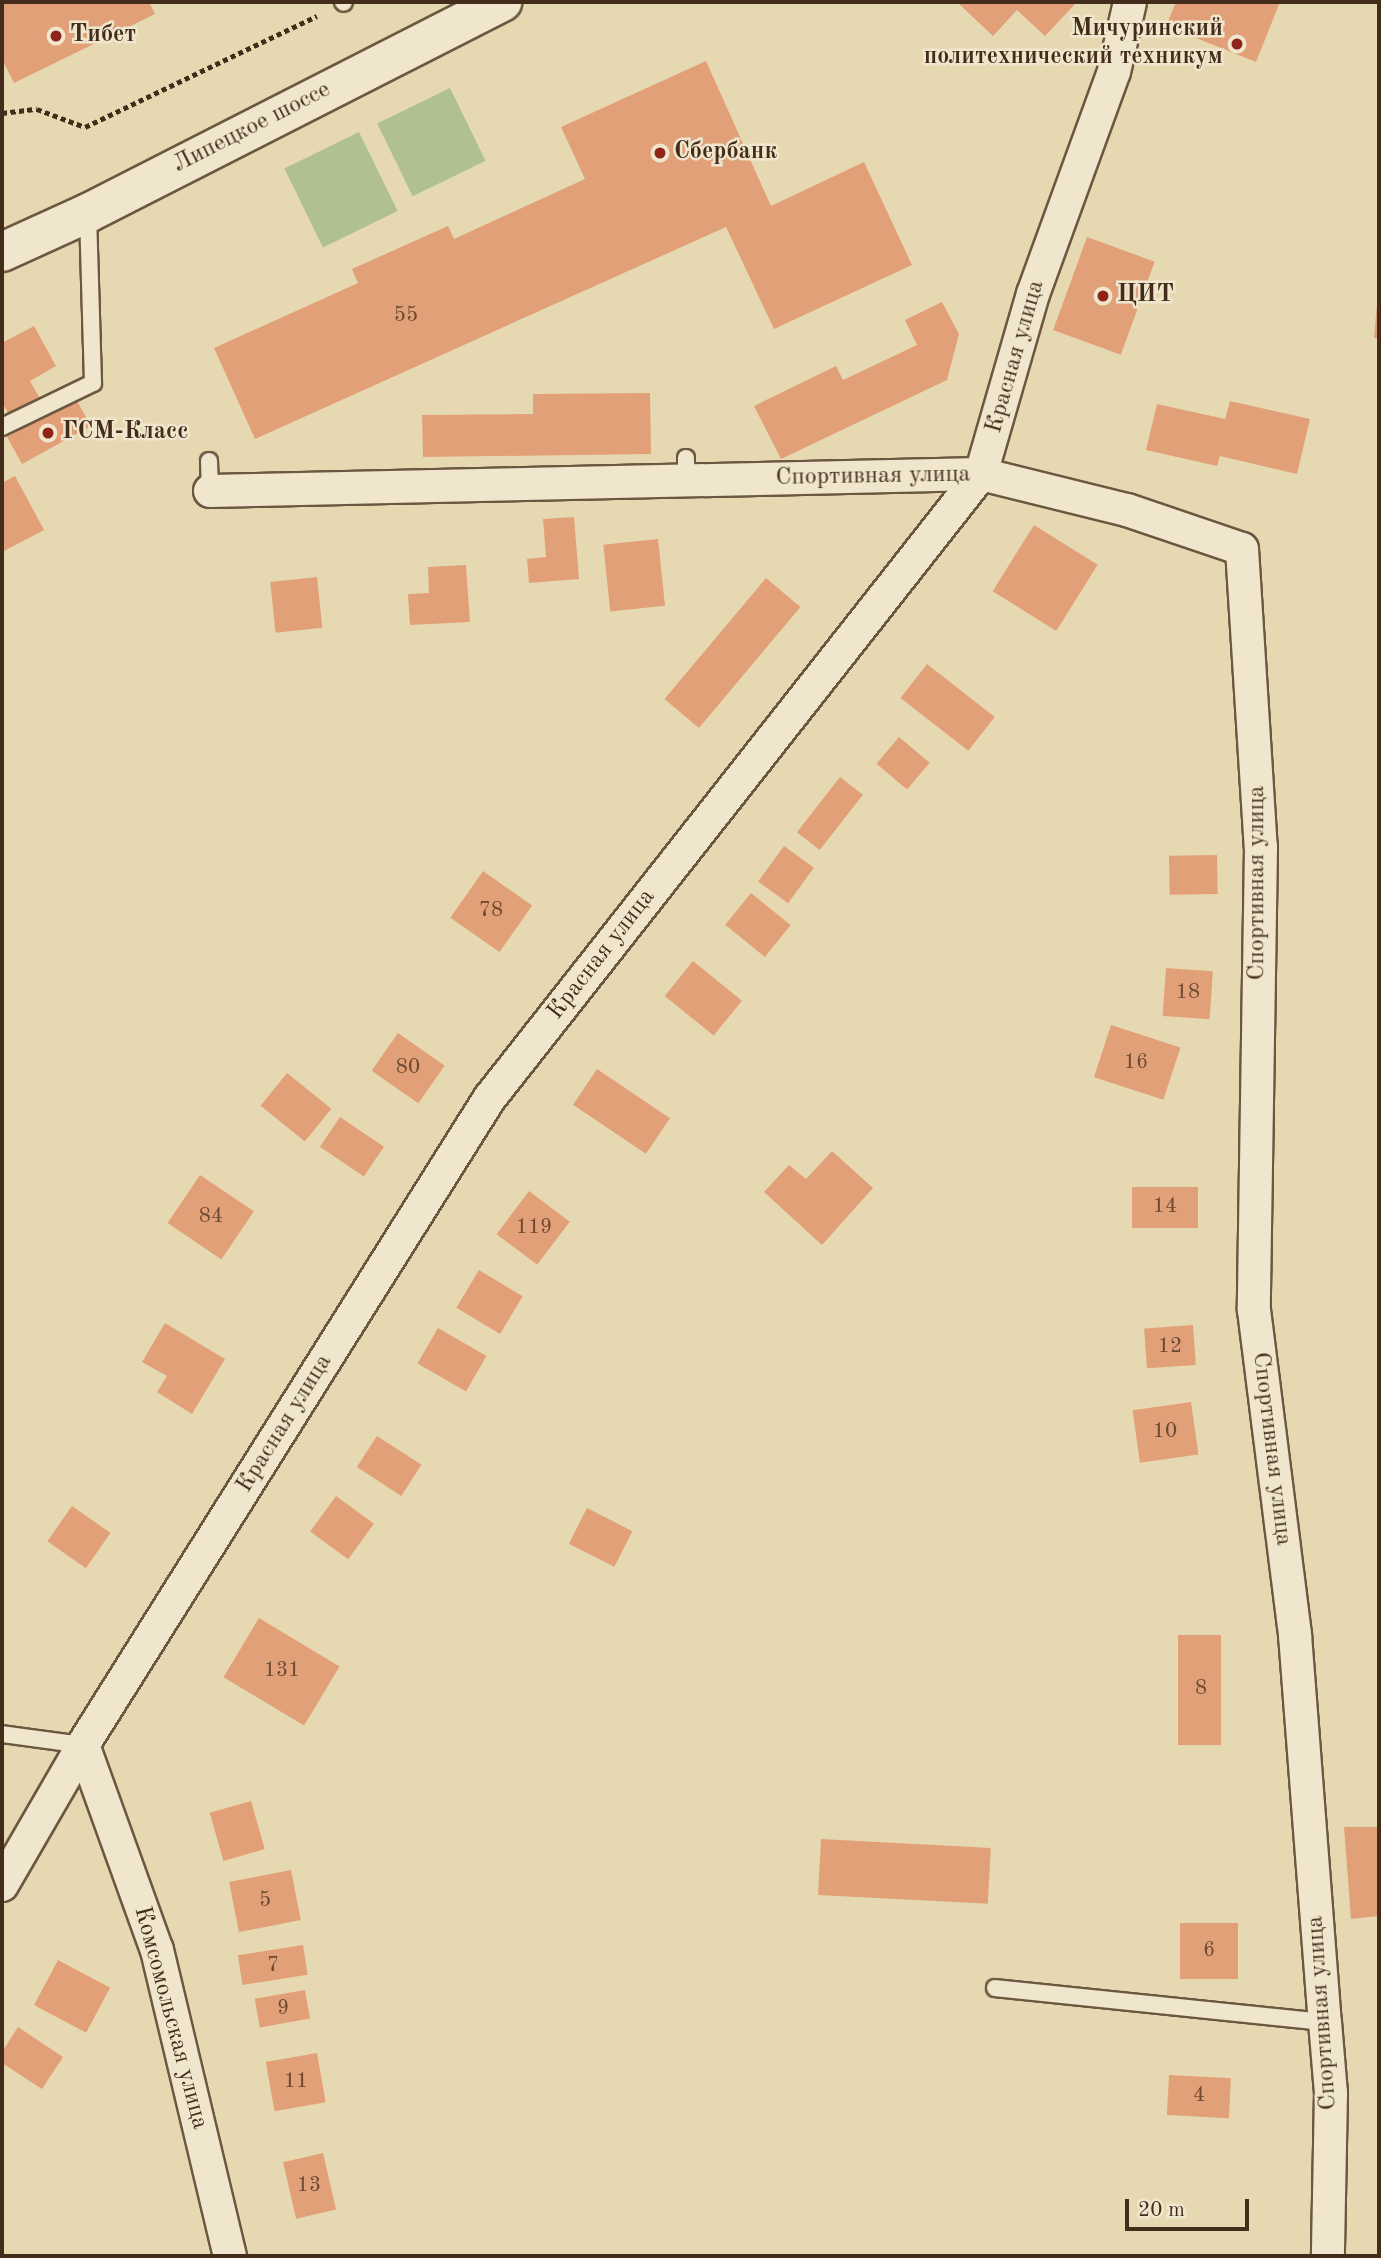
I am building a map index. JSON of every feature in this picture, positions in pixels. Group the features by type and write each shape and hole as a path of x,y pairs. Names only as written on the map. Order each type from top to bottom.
{"main road":[{"name":"Липецкое шоссе","path":"2,252 88,213 502,2"}],"street":[{"name":"Красная улица","path":"2,1885 83,1745 489,1099 981,474 1033,294 1114,72 1130,2"},
{"name":"Спортивная улица","path":"209,476 686,469 981,474 1127,510 1242,549 1261,848 1254,1310 1295,1635 1331,2093 1328,2256"},
{"name":"Комсомольская улица","path":"83,1745 157,1950 230,2256"}],"lane":[{"path":"2,427 93,383 88,213"},
{"path":"2,1734 83,1745"},
{"path":"995,1988 1325,2021"}],"path":[{"path":"2,113 37,108 85,127 343,2"}],"green space":[{"path":"450,88 486,161 413,196 377,124"},
{"path":"359,132 398,211 323,247 284,168"}],"building":[{"name":"Тибет","path":"2,2 149,2 155,14 14,83 2,59"},
{"path":"957,2 1077,2 1045,36 1017,10 993,36"},
{"name":"Мичуринский политехнический техникум","path":"1176,2 1280,2 1256,62 1166,26"},
{"path":"706,61 771,206 864,162 912,265 774,329 726,227 255,439 214,348 358,283 352,269 448,226 454,239 585,179 561,127"},
{"name":"ЦИТ","path":"1087,237 1155,262 1121,355 1053,330"},
{"path":"942,302 959,334 947,380 781,459 754,406 836,366 843,380 917,345 905,320"},
{"path":"1377,304 1379,338 1374,338"},
{"path":"34,326 56,366 30,381 49,414 76,399 91,426 22,464 7,437 18,431 2,402 2,343"},
{"path":"650,393 651,454 423,457 422,415 533,414 533,394"},
{"path":"1230,401 1310,419 1297,474 1220,456 1217,466 1146,450 1157,404 1225,419"},
{"path":"15,476 44,530 2,552 2,483"},
{"path":"574,517 579,579 529,583 527,559 546,557 543,519"},
{"path":"1034,525 1098,565 1056,631 993,591"},
{"path":"658,539 665,606 610,611 603,545"},
{"path":"466,565 470,622 410,625 408,594 429,593 428,567"},
{"path":"317,577 322,628 276,633 270,582"},
{"path":"766,578 800,607 699,728 664,699"},
{"path":"927,664 995,717 968,751 901,698"},
{"path":"899,737 930,763 907,790 877,764"},
{"path":"840,777 863,795 820,850 797,832"},
{"path":"784,846 814,868 788,903 758,882"},
{"path":"1217,855 1218,894 1170,895 1169,856"},
{"path":"483,871 532,905 499,952 450,918"},
{"path":"751,893 791,925 765,957 725,925"},
{"path":"693,961 742,1001 714,1036 665,996"},
{"path":"1166,968 1213,971 1210,1019 1163,1016"},
{"path":"1111,1025 1180,1048 1163,1100 1094,1077"},
{"path":"398,1033 445,1066 418,1103 372,1071"},
{"path":"597,1069 670,1118 646,1154 573,1105"},
{"path":"287,1073 331,1109 305,1142 261,1106"},
{"path":"340,1117 384,1147 364,1176 320,1147"},
{"path":"832,1151 873,1188 822,1245 764,1192 789,1165 806,1179"},
{"path":"200,1175 254,1211 221,1259 168,1223"},
{"path":"1132,1187 1198,1187 1198,1228 1132,1228"},
{"path":"529,1191 570,1222 537,1265 497,1234"},
{"path":"479,1270 523,1296 500,1334 456,1308"},
{"path":"165,1323 225,1359 192,1414 157,1392 167,1376 142,1362"},
{"path":"1193,1325 1196,1365 1147,1368 1144,1328"},
{"path":"438,1328 486,1356 466,1392 418,1364"},
{"path":"1191,1402 1198,1454 1140,1463 1133,1410"},
{"path":"377,1436 421,1465 401,1496 357,1467"},
{"path":"336,1496 374,1524 348,1559 310,1532"},
{"path":"72,1506 111,1533 86,1568 47,1541"},
{"path":"587,1508 632,1531 614,1567 569,1544"},
{"path":"259,1618 340,1666 304,1726 223,1677"},
{"path":"1178,1635 1221,1635 1221,1745 1178,1745"},
{"path":"251,1801 265,1849 223,1861 210,1813"},
{"path":"1344,1827 1379,1827 1379,1916 1351,1919"},
{"path":"821,1839 991,1848 988,1904 818,1895"},
{"path":"291,1870 301,1920 239,1932 229,1882"},
{"path":"1180,1923 1238,1923 1238,1979 1180,1979"},
{"path":"303,1945 308,1975 243,1985 238,1955"},
{"path":"58,1960 110,1988 86,2033 34,2005"},
{"path":"305,1990 310,2019 260,2027 255,1999"},
{"path":"18,2027 63,2057 42,2089 2,2063 2,2052"},
{"path":"317,2053 326,2102 274,2111 266,2062"},
{"path":"1169,2075 1231,2078 1229,2118 1167,2115"},
{"path":"323,2153 336,2210 296,2219 283,2162"}],"place":[{"name":"Тибет","path":"56,36"},
{"name":"Мичуринский политехнический техникум","path":"1237,44"},
{"name":"Сбербанк","path":"660,153"},
{"name":"ЦИТ","path":"1103,296"},
{"name":"ГСМ-Класс","path":"48,433"}]}
